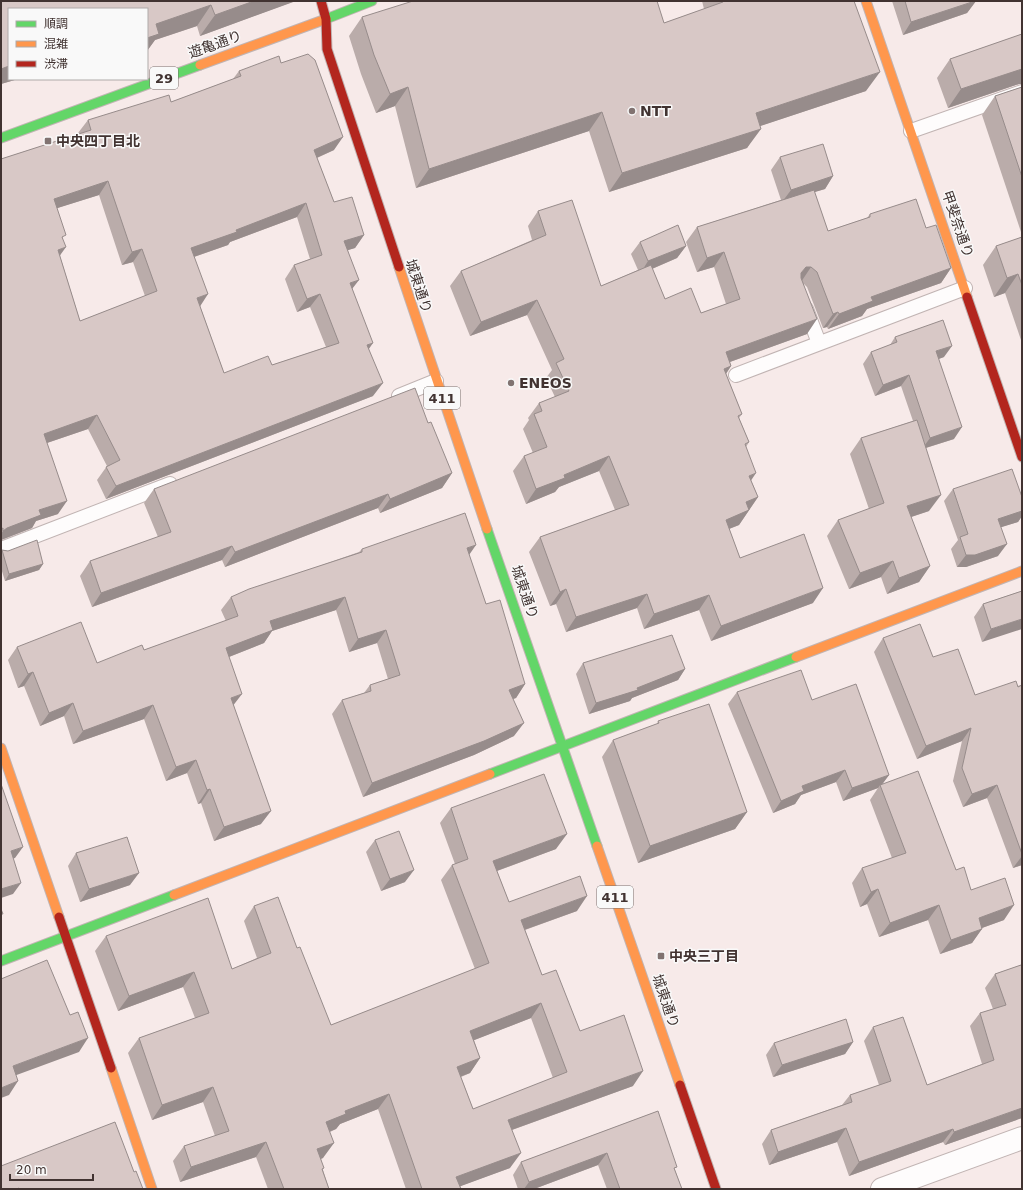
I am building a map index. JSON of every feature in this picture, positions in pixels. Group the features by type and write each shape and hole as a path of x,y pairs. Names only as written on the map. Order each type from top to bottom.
{"main road":[{"name":"城東通り","path":"321,1 326,19 328,49 330,56 436,381 716,1189"},
{"name":"遊亀通り","path":"1,138 372,1"},
{"name":"甲斐奈通り","path":"866,1 1022,457"},
{"path":"1,961 1022,571"},
{"path":"1,748 152,1189"}],"street":[{"path":"882,1189 1022,1138"}],"lane":[{"path":"911,131 1022,92"},
{"path":"736,375 964,288"},
{"path":"801,296 819,343"},
{"path":"384,401 436,381"},
{"path":"1,549 185,478"}],"building":[{"path":"1,1 254,1 215,15 211,5 156,24 159,34 148,38 148,8 8,8 8,66 1,69"},
{"path":"413,1 657,1 664,23 723,2 722,1 854,1 880,72 756,113 761,129 622,173 602,112 429,169 408,87 390,94 374,55 362,17"},
{"path":"905,1 975,1 911,22"},
{"path":"1022,34 1022,69 961,89 950,59"},
{"path":"308,54 315,60 343,137 314,150 334,202 352,197 364,235 344,241 359,280 350,283 373,343 367,345 383,383 116,486 106,467 120,460 97,415 44,434 67,501 39,510 41,515 7,528 3,531 3,528 1,529 1,159 91,130 88,120 169,95 171,102 241,76 239,71 279,56 281,63","holes":["108,181 132,252 142,249 157,291 80,321 58,250 66,247 62,237 66,235 54,199","306,203 322,255 294,265 307,299 320,294 339,343 272,365 268,356 224,373 197,298 208,294 191,248 237,232 236,230"]},
{"path":"1022,87 1022,177 995,96"},
{"path":"823,144 833,176 791,190 780,157"},
{"path":"814,190 828,231 870,217 870,214 916,199 926,228 936,225 951,268 871,297 873,301 839,314 838,312 833,314 817,272 811,267 806,267 801,273 801,278 817,319 726,352 731,366 724,369 742,414 738,416 749,442 745,444 756,473 749,476 758,497 746,502 749,510 726,520 740,558 804,534 823,588 721,626 709,595 654,614 647,594 576,617 566,589 560,592 540,537 629,505 609,456 564,475 565,478 536,489 524,456 547,447 534,414 542,411 539,403 569,391 556,363 564,359 537,300 481,322 461,271 546,235 538,211 572,200 601,286 651,265 665,299 691,288 701,313 740,299 724,252 707,258 697,227"},
{"path":"678,225 686,246 648,261 640,242"},
{"path":"1022,237 1022,285 1018,274 1007,278 996,246"},
{"path":"943,320 952,346 936,351 962,427 930,438 909,375 883,385 871,352 897,342 895,337"},
{"path":"415,388 428,423 431,422 452,473 390,499 388,494 235,552 232,546 101,593 90,561 171,532 154,489"},
{"path":"917,420 941,495 907,506 930,566 899,578 893,561 860,573 838,520 884,503 861,438"},
{"path":"1012,469 1022,497 1022,511 998,519 1007,544 975,555 966,555 960,537 968,534 953,489"},
{"path":"465,513 476,545 467,548 486,604 500,600 525,684 509,690 524,723 484,741 372,783 342,700 371,691 370,685 400,675 386,630 358,639 345,597 270,621 273,630 226,648 242,694 231,698 271,811 224,827 210,789 207,790 196,760 176,767 153,705 83,731 73,703 49,713 33,672 28,674 17,647 81,622 97,663 142,645 144,650 238,616 231,597 249,589 362,552 362,549"},
{"path":"37,540 43,564 9,574 2,550 8,551"},
{"path":"1022,591 1022,619 991,629 983,604"},
{"path":"920,624 933,657 958,649 975,695 1016,681 1018,687 1022,685 1022,854 997,785 972,794 962,768 971,728 926,746 883,638"},
{"path":"672,635 685,669 637,688 638,690 596,703 583,663"},
{"path":"801,670 812,700 856,684 889,775 852,788 845,770 802,786 804,791 781,801 737,692"},
{"path":"709,704 747,812 650,846 613,740 659,723 658,721"},
{"path":"918,771 956,870 964,867 971,890 1005,878 1014,905 979,918 982,929 951,940 939,905 890,923 878,889 871,892 862,868 906,853 880,785"},
{"path":"544,774 567,834 493,861 509,902 580,876 587,896 521,920 542,975 556,970 580,1031 624,1015 643,1071 508,1120 521,1153 456,1177 461,1189 422,1189 389,1094 345,1111 346,1114 326,1122 334,1143 317,1149 324,1168 322,1169 329,1189 284,1189 266,1142 191,1167 184,1146 229,1131 213,1087 162,1105 139,1038 209,1013 194,972 129,996 106,936 208,898 232,969 271,953 254,906 278,897 297,948 300,947 331,1025 489,963 452,865 468,859 451,808","holes":["541,1003 567,1072 473,1109 457,1067 480,1058 470,1031"]},
{"path":"1,784 23,847 11,851 21,883 1,889"},
{"path":"399,831 414,870 390,879 375,840"},
{"path":"127,837 139,873 89,889 76,853"},
{"path":"47,960 70,1015 78,1012 88,1038 13,1066 18,1081 1,1088 1,979"},
{"path":"1021,965 1022,1108 954,1132 953,1129 859,1162 846,1128 778,1152 771,1130 852,1102 850,1095 891,1081 873,1027 903,1017 927,1085 994,1060 980,1013 1006,1005 995,974"},
{"path":"846,1019 853,1042 782,1065 774,1043"},
{"path":"658,1111 677,1167 674,1168 682,1189 620,1189 607,1153 529,1182 521,1162"},
{"path":"115,1122 134,1172 136,1171 143,1189 1,1189 1,1166"}],"traffic: fast":[{"path":"326,19 372,1"},
{"path":"1,138 200,65"},
{"path":"487,529 597,846"},
{"path":"490,774 796,657"},
{"path":"1,961 174,895"}],"traffic: slow":[{"path":"866,1 967,297"},
{"path":"200,65 326,19"},
{"path":"399,267 487,529"},
{"path":"796,657 1022,571"},
{"path":"1,748 59,917"},
{"path":"174,895 490,774"},
{"path":"597,846 680,1085"},
{"path":"111,1068 152,1189"}],"traffic: jam":[{"path":"321,1 326,19 327,49 399,267"},
{"path":"967,297 1022,457"},
{"path":"59,917 111,1068"},
{"path":"680,1085 716,1189"}],"place":[{"name":"NTT","path":"632,111"},
{"name":"中央四丁目北","path":"48,141"},
{"name":"ENEOS","path":"511,383"},
{"name":"中央三丁目","path":"661,956"}]}
